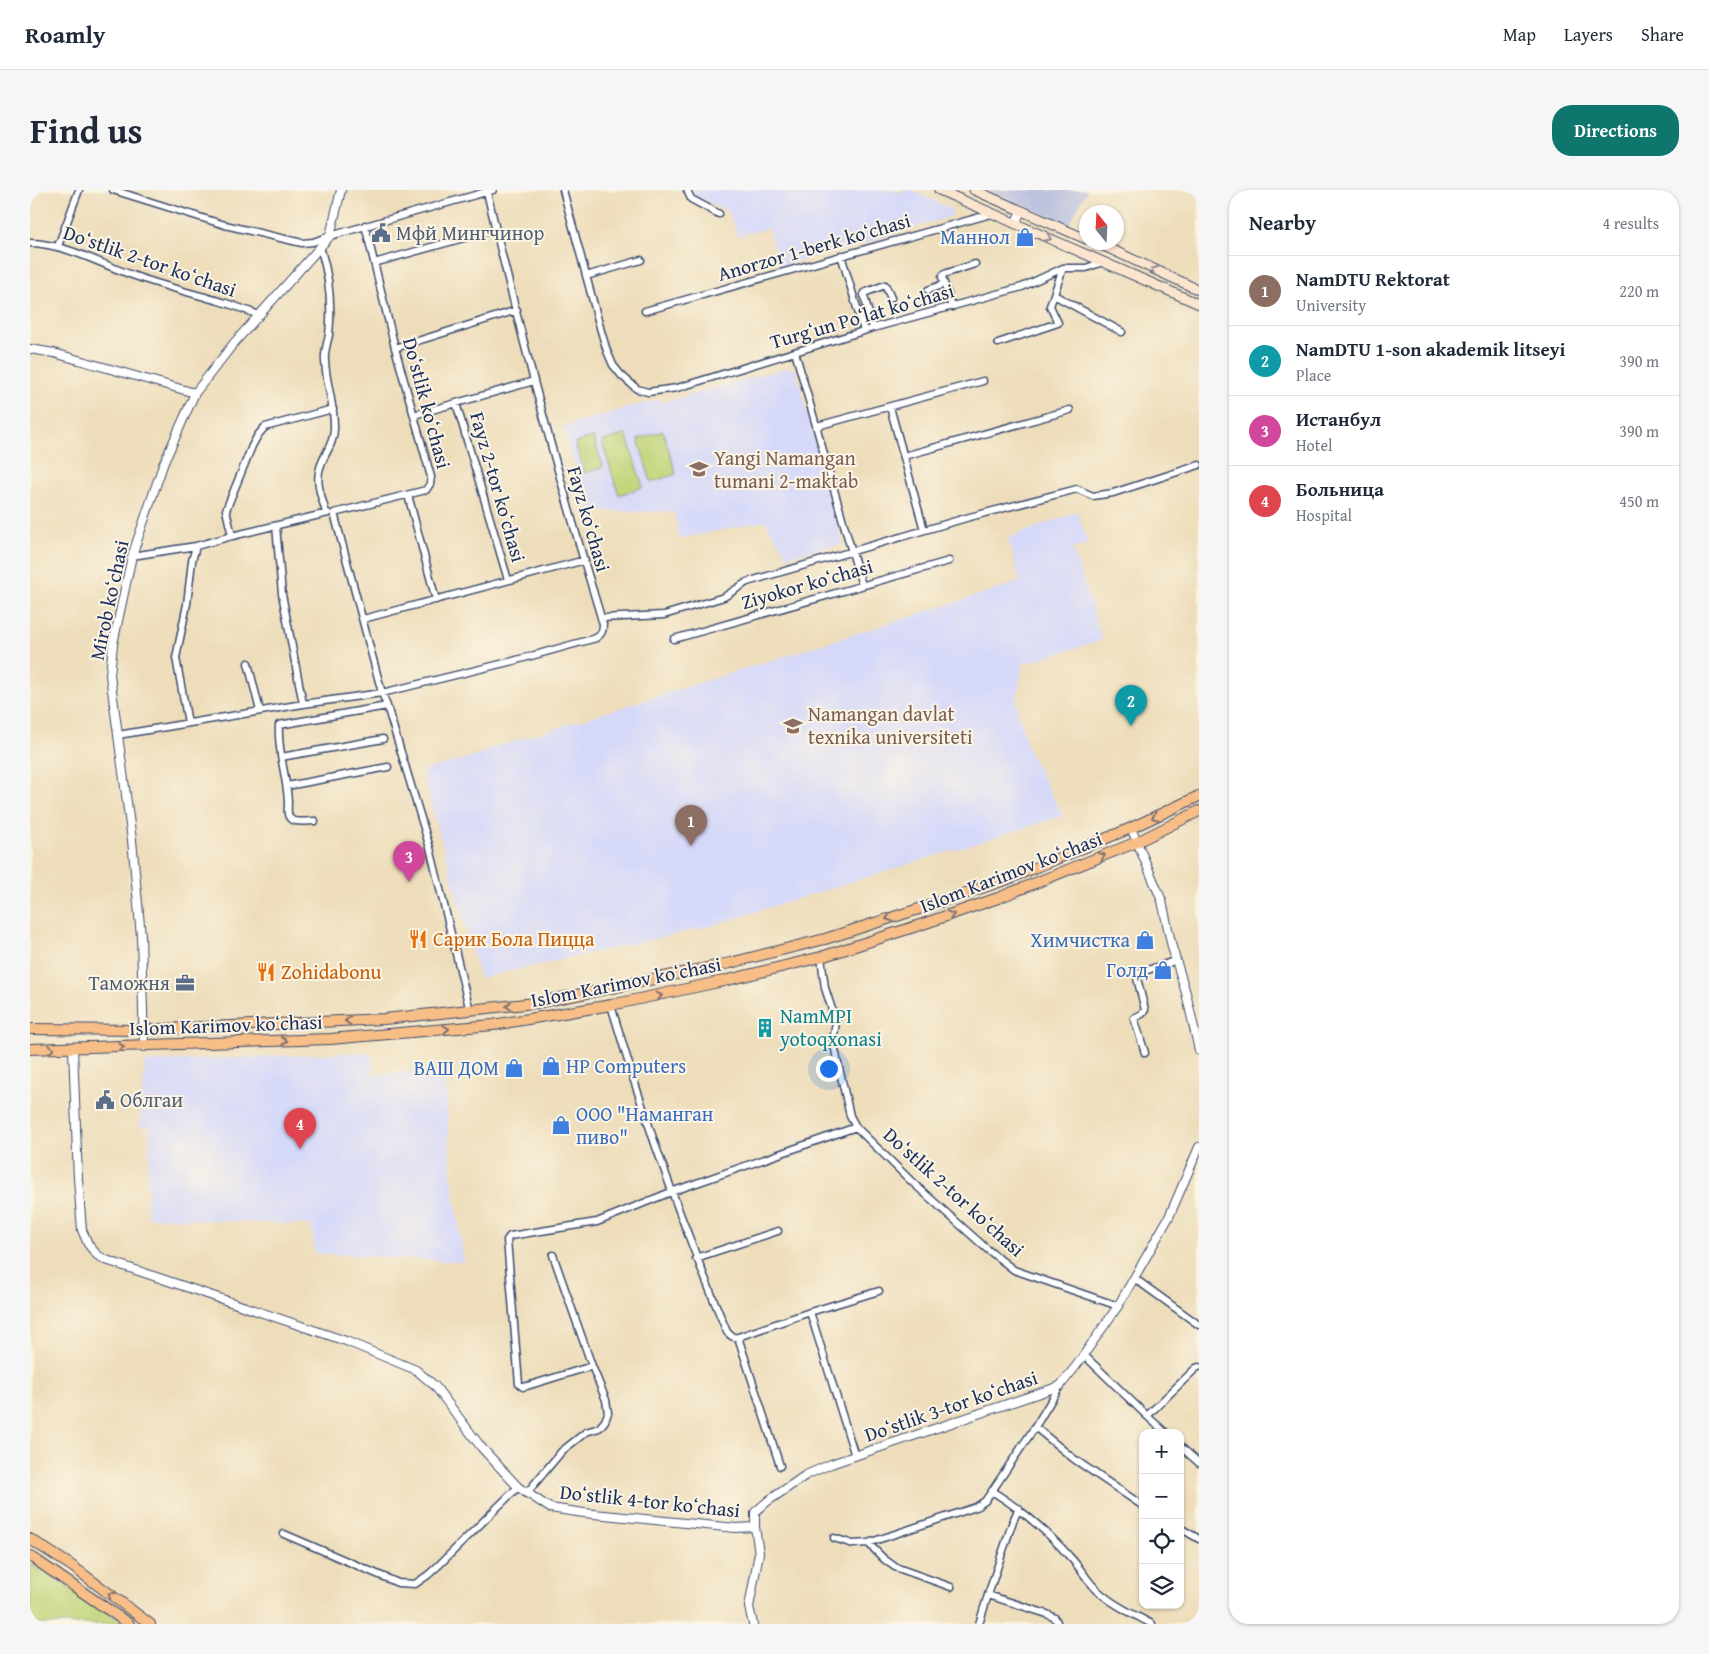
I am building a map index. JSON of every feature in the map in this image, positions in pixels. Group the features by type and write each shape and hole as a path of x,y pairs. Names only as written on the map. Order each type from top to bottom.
{"main road":[{"path":"939,190 1199,304"},
{"path":"974,190 1079,236"},
{"path":"1112,250 1199,290"},
{"name":"Islom Karimov koʻchasi","path":"30,1030 144,1030 374,1020 535,1003 601,990 730,963 825,939 1008,879 1131,828 1199,796"},
{"name":"Islom Karimov koʻchasi","path":"30,1049 144,1047 372,1036 493,1025 611,1005 728,980 821,957 998,898 1137,842 1199,811"},
{"path":"30,1539 72,1566 150,1624"},
{"path":"30,1556 129,1624"}],"street":[{"path":"58,246 79,190"},
{"path":"113,190 192,216 275,238 302,243 313,242 365,225 490,191"},
{"path":"330,236 341,190"},
{"path":"563,190 586,276 641,260"},
{"path":"687,190 691,199 720,214"},
{"name":"Fayz koʻchasi","path":"490,191 496,229 534,382 601,618"},
{"path":"1015,224 1021,210"},
{"name":"Anorzor 1-berk koʻchasi","path":"645,311 991,214"},
{"name":"Doʻstlik koʻchasi","path":"132,556 196,546 426,490 431,481 395,348 365,225"},
{"path":"374,263 496,229"},
{"name":"Mirob koʻchasi","path":"144,1047 141,936 132,840 110,675 113,644 132,556 162,465 195,393 234,343 330,236"},
{"name":"Doʻstlik 2-tor koʻchasi","path":"30,243 46,243 58,246 126,274 161,286 221,301 259,315"},
{"path":"320,247 325,262 328,290 328,335 325,362 333,409 334,437 318,473 326,513"},
{"path":"841,256 864,331"},
{"name":"Turgʻun Poʻlat koʻchasi","path":"586,276 607,351 617,370 637,389 659,392 873,328 1022,287 1062,268 1086,268 1103,262"},
{"path":"952,307 942,277 944,274 975,264"},
{"path":"998,343 1058,323 1050,306 1062,268"},
{"path":"928,290 944,284"},
{"path":"873,328 864,293 885,285 891,298"},
{"path":"1054,295 1122,332"},
{"path":"395,348 517,310"},
{"path":"30,349 54,353 195,393"},
{"path":"795,352 862,586"},
{"path":"817,426 983,381"},
{"path":"414,414 534,382"},
{"name":"Fayz 2-tor koʻchasi","path":"456,403 508,580"},
{"path":"890,407 924,530"},
{"path":"232,536 226,510 252,446 261,431 265,427 333,409"},
{"path":"904,456 1070,410"},
{"path":"118,735 303,704 382,693 513,661 596,638 603,631 601,618 664,615 724,596 747,582 851,550 1037,498 1077,489 1093,496 1113,493 1199,465"},
{"path":"408,495 436,600"},
{"path":"334,513 382,693 388,706 428,842 470,1011"},
{"path":"276,526 282,594 303,704"},
{"path":"188,723 176,658 196,546"},
{"path":"363,619 585,560"},
{"name":"Ziyokor koʻchasi","path":"674,639 949,561"},
{"path":"248,663 260,711"},
{"path":"315,821 294,821 290,819 287,786 281,757 279,728 281,724 388,706"},
{"path":"281,757 383,740"},
{"path":"287,786 388,767"},
{"path":"1131,828 1162,901 1199,1050"},
{"name":"Doʻstlik 2-tor koʻchasi","path":"821,957 825,988 836,1022 833,1041 850,1116 856,1127 912,1182 992,1254 1014,1270 1118,1306"},
{"path":"1145,1054 1134,1018 1145,1010 1136,974 1177,960"},
{"path":"611,1005 672,1192 696,1258 727,1332 733,1338 738,1337 879,1291"},
{"name":"Doʻstlik 4-tor koʻchasi","path":"73,1048 82,1230 88,1244 97,1255 106,1260 346,1341 416,1370 435,1386 458,1419 481,1447 518,1487 550,1508 736,1528 755,1527"},
{"name":"Doʻstlik 2-tor koʻchasi","path":"592,1366 523,1387 519,1384 507,1240 510,1236 596,1222 672,1192 856,1127"},
{"path":"1060,1386 1118,1306 1169,1216 1199,1146"},
{"path":"696,1258 778,1231"},
{"path":"526,1494 562,1451 586,1432 599,1428 605,1421 608,1413 606,1400 553,1256"},
{"path":"1134,1278 1199,1325"},
{"name":"Doʻstlik 3-tor koʻchasi","path":"810,1312 855,1456"},
{"path":"738,1337 780,1466"},
{"path":"1084,1355 1162,1429"},
{"path":"1147,1416 1199,1367"},
{"name":"Doʻstlik 3-tor koʻchasi","path":"755,1527 756,1512 768,1501 806,1475 855,1456 1060,1386"},
{"name":"Doʻstlik 3-tor koʻchasi","path":"834,1538 852,1544 868,1543 968,1511 985,1501 1060,1386"},
{"path":"1035,1427 1074,1459 1139,1503"},
{"path":"1184,1450 1199,1463"},
{"path":"284,1534 398,1583 415,1584 439,1565 518,1487"},
{"path":"992,1491 1019,1508 1051,1536 1075,1562 1096,1590 1118,1606 1152,1624"},
{"path":"980,1624 988,1595 1019,1508"},
{"path":"753,1624 749,1607 759,1553 755,1527"},
{"path":"1184,1530 1199,1539"},
{"path":"868,1543 895,1567 951,1587"},
{"path":"988,1595 1047,1614 1055,1618 1058,1622 1057,1624"}],"shaded area":[{"path":"688,190 892,190 899,193 904,190 911,190 951,209 952,216 840,251 837,250 780,267 768,228 738,236 729,212 689,193"},
{"path":"987,190 1087,190 1069,225"},
{"name":"Yangi Namangan tumani 2-maktab","path":"789,367 796,371 843,544 787,556 765,521 679,539 674,512 591,511 562,427 660,399 661,403"},
{"name":"Namangan davlat texnika universiteti","path":"1077,512 1088,544 1073,549 1102,640 1023,664 1016,701 1028,750 1063,816 707,927 480,978 422,771 485,753 486,750 1020,582 1008,538"},
{"path":"371,1052 374,1075 442,1069 445,1074 451,1171 464,1262 315,1253 311,1225 147,1217 150,1127 140,1127 145,1062"}],"green space":[{"path":"663,431 676,474 651,482 638,439"},
{"path":"626,434 643,487 619,495 602,442"},
{"path":"593,437 603,467 585,473 575,443"},
{"path":"30,1563 125,1624 30,1624"}],"place":[{"name":"Мфй Мингчинор","path":"381,233"},
{"name":"Маннол","path":"1025,237"},
{"name":"Yangi Namangan tumani 2-maktab","path":"699,469"},
{"name":"Namangan davlat texnika universiteti","path":"793,726"},
{"name":"NamDTU 1-son akademik litseyi","path":"1131,726"},
{"name":"NamDTU Rektorat","path":"691,846"},
{"name":"Истанбул","path":"409,882"},
{"name":"Сарик Бола Пицца","path":"418,939"},
{"name":"Химчистка","path":"1145,940"},
{"name":"Голд","path":"1163,970"},
{"name":"Zohidabonu","path":"266,972"},
{"name":"Таможня","path":"185,983"},
{"name":"NamMPI yotoqxonasi","path":"765,1028"},
{"name":"HP Computers","path":"551,1066"},
{"name":"ВАШ ДОМ","path":"514,1068"},
{"name":"Облгаи","path":"105,1100"},
{"name":"ООО \"Наманган пиво\"","path":"561,1125"},
{"name":"Больница","path":"300,1149"}]}
